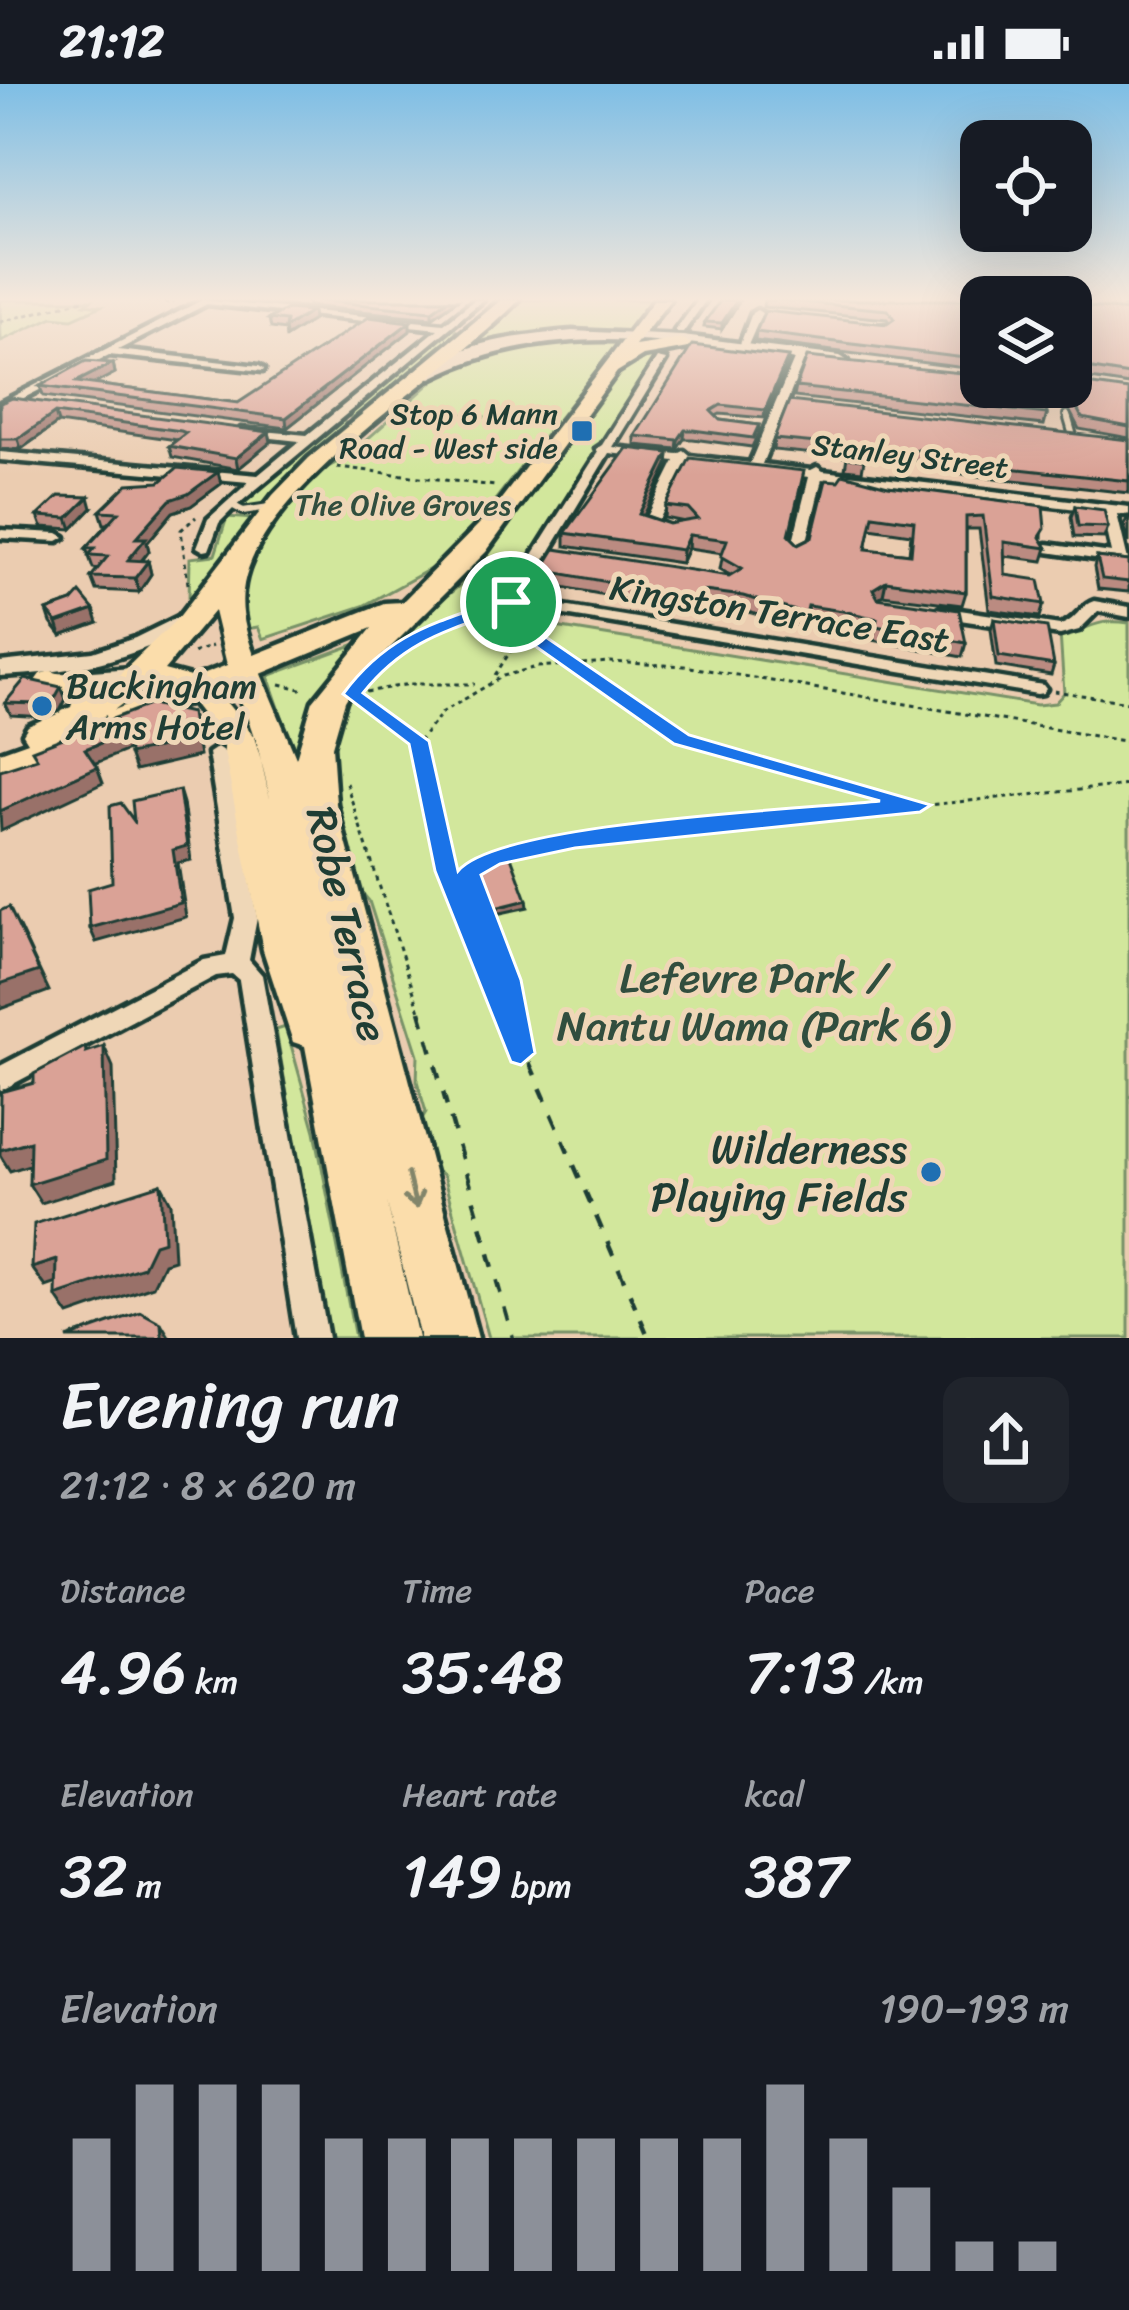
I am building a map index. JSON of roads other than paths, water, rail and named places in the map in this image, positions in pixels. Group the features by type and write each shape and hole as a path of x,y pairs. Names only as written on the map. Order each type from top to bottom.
{"highway":[{"path":"0,749 85,715 145,674 197,599 238,561 280,501 443,359"},
{"path":"145,674 190,674 244,663 385,614 464,560 616,359"},
{"path":"601,380 628,359"},
{"name":"Robe Terrace","path":"449,1338 361,992 316,786 318,728 356,661 430,598 464,560"},
{"name":"Robe Terrace","path":"238,561 227,610 286,784 342,1112 389,1338"},
{"path":"145,674 244,663"},
{"path":"0,765 190,674"},
{"path":"190,674 228,720 243,749 288,968 342,1112"},
{"path":"51,681 92,692 85,715"},
{"path":"358,1185 367,1114 344,1005 361,992"}],"main road":[{"path":"423,376 450,359"},
{"path":"815,359 858,363"}],"street":[{"path":"0,407 95,359"},
{"path":"166,359 259,369"},
{"path":"204,547 213,522 230,504 406,359"},
{"path":"756,464 799,359"},
{"path":"606,443 661,360"},
{"path":"14,400 38,403"},
{"path":"780,403 808,406"},
{"path":"754,424 771,427"},
{"path":"224,428 308,439"},
{"path":"1051,434 1092,439"},
{"name":"Stanley Street","path":"606,443 1129,511"},
{"name":"Kingston Terrace East","path":"606,443 547,552 511,602 1037,689"},
{"path":"684,455 650,525 686,530"},
{"path":"0,456 259,479"},
{"path":"798,549 817,471"},
{"path":"1047,548 1125,559 1109,509"},
{"path":"0,534 58,537"},
{"path":"0,673 121,651 169,630 197,599"},
{"path":"924,610 1067,630 1094,607 1129,612"},
{"path":"0,673 51,681 145,674"},
{"path":"217,753 246,918 236,964"},
{"path":"0,1079 212,968 236,964 250,975 312,1338"}],"lane":[{"path":"1067,415 1073,436"},
{"path":"334,416 356,419 354,434"},
{"path":"230,504 243,511 280,501"}],"place":[{"name":"Stop 6 Mann Road - West side","path":"582,431"},
{"name":"Buckingham Arms Hotel","path":"42,706"},
{"name":"Wilderness Playing Fields","path":"931,1172"}],"park label":[{"name":"The Olive Groves","path":"403,505"},
{"name":"Lefevre Park / Nantu Wama (Park 6)","path":"753,1001"}]}
